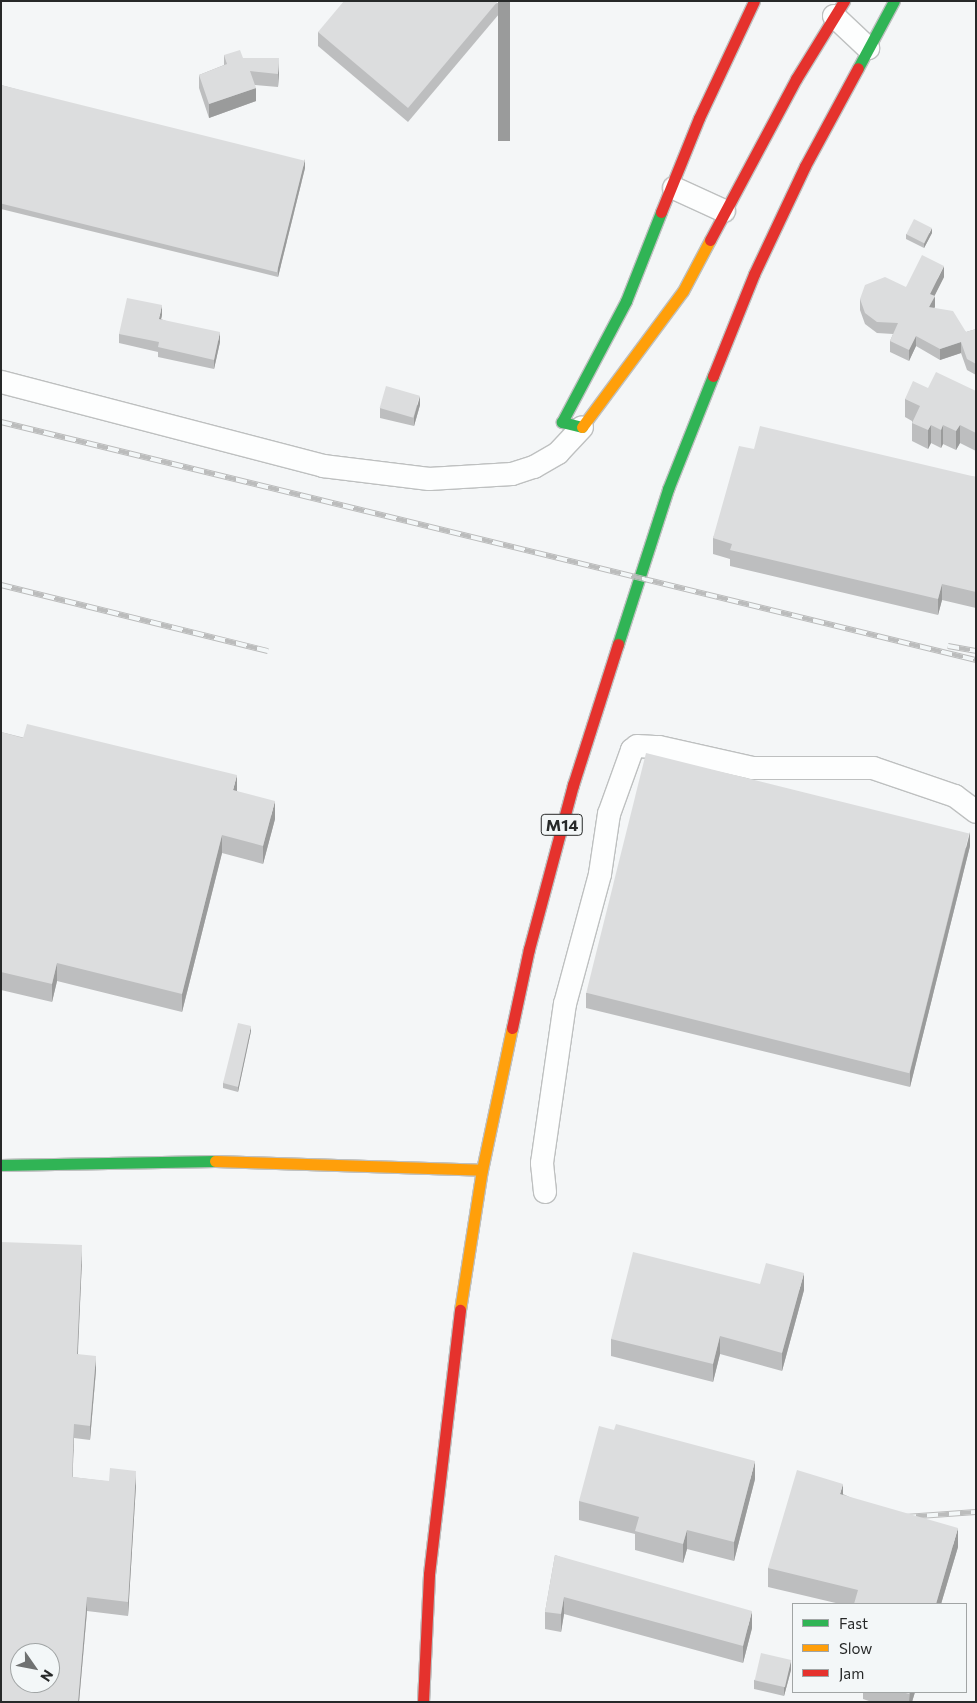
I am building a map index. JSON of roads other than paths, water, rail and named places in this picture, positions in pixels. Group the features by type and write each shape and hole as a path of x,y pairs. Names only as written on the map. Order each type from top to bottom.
{"main road":[{"path":"754,1 699,118 674,188 626,301 562,422 582,427 683,291 724,210 796,79 839,9"},
{"name":"M14","path":"423,1702 429,1574 444,1433 482,1170 529,948 573,785 668,489 754,274 805,166 894,1"},
{"path":"1,1165 245,1161 482,1170"}],"street":[{"path":"839,9 868,48"},
{"path":"674,188 724,210"},
{"path":"1,382 323,466 429,479 512,474 534,467 558,453 582,427"},
{"path":"545,1192 542,1163 565,1004 600,874 609,814 632,750 636,746 659,747 753,768 873,768 955,796 976,812"}],"railway":[{"path":"1,422 976,660"},
{"path":"1,585 268,651"},
{"path":"948,646 976,651"},
{"path":"905,1517 976,1512"}]}
